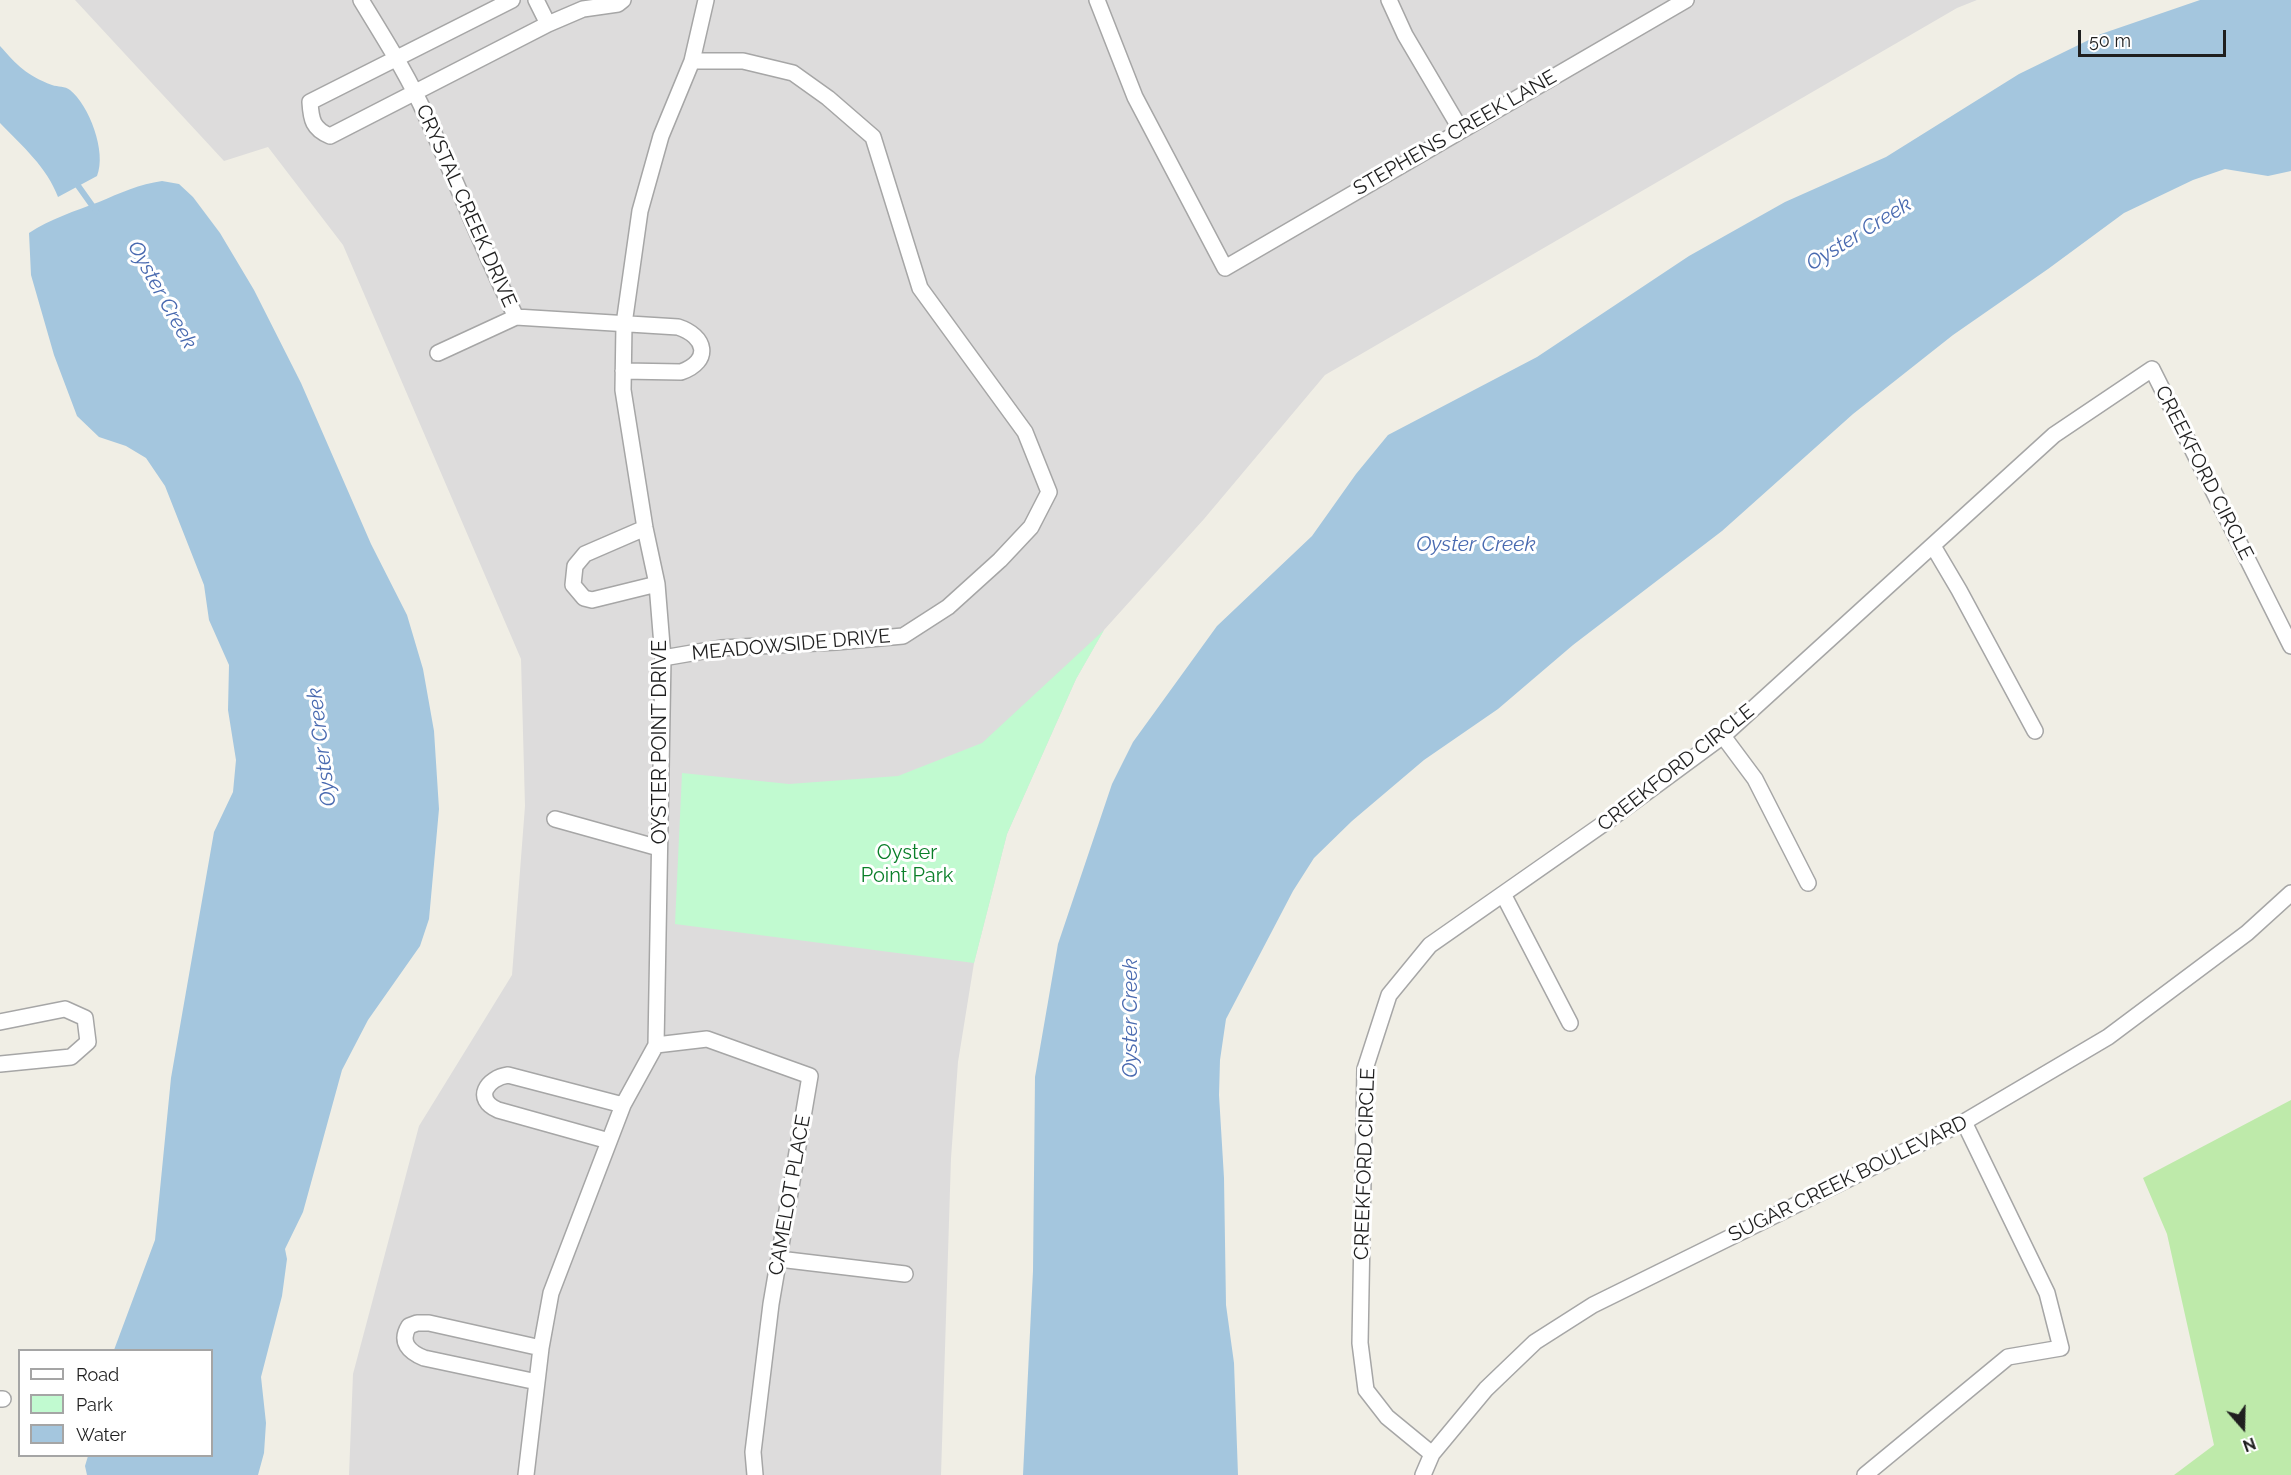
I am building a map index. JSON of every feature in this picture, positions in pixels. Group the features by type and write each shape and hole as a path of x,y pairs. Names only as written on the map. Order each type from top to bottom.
{"street":[{"name":"CRYSTAL CREEK DRIVE","path":"361,0 396,57 414,92 489,264 516,317 678,327 691,331 700,344 701,358 696,366 681,372 623,371"},
{"path":"512,0 310,102 311,118 319,132 330,136 548,24 583,9 618,4 623,0"},
{"path":"536,0 548,24"},
{"name":"OYSTER POINT DRIVE","path":"526,1475 541,1348 551,1293 623,1105 656,1045 663,658 657,584 645,528 623,390 624,324 640,211 661,136 692,61 706,0"},
{"name":"STEPHENS CREEK LANE","path":"1097,0 1135,97 1225,268 1686,0"},
{"path":"1389,0 1405,35 1461,130"},
{"name":"MEADOWSIDE DRIVE","path":"663,658 721,648 903,636 948,607 1000,560 1031,527 1049,492 1025,432 920,288 873,137 828,98 793,73 743,61 692,61"},
{"path":"438,353 516,317"},
{"name":"CREEKFORD CIRCLE","path":"1432,1454 1387,1417 1366,1390 1359,1343 1365,1069 1389,995 1431,945 1723,736 2054,435 2152,369 2287,627 2291,646"},
{"path":"645,528 585,554 575,566 573,585 584,598 592,600 657,584"},
{"path":"1933,546 2035,731"},
{"path":"1723,736 1755,779 1808,883"},
{"path":"555,819 659,848"},
{"path":"1503,894 1570,1023"},
{"name":"SUGAR CREEK BOULEVARD","path":"1423,1475 1432,1454 1486,1389 1535,1342 1593,1305 1964,1122 2108,1037 2247,933 2291,894"},
{"path":"0,1022 65,1009 85,1018 88,1042 71,1057 0,1064"},
{"name":"CAMELOT PLACE","path":"656,1045 707,1039 810,1076 771,1304 753,1452 755,1475"},
{"path":"609,1141 489,1107 484,1092 492,1081 500,1076 508,1075 623,1105"},
{"path":"1865,1475 2008,1357 2061,1348 2047,1293 1964,1122"},
{"path":"779,1259 905,1274"},
{"path":"537,1382 413,1354 407,1348 405,1332 409,1326 417,1323 429,1323 541,1348"}],"shaded area":[{"path":"75,0 1977,0 1957,8 1325,375 1204,519 1104,630 1076,679 1007,834 974,963 958,1062 951,1158 941,1475 349,1475 353,1374 419,1126 512,975 525,806 521,659 343,245 268,147 224,161"}],"green space":[{"name":"Oyster Point Park","path":"1104,630 1076,679 1007,834 974,963 675,924 682,773 789,784 898,776 982,743"},
{"path":"2291,1100 2291,1475 2174,1475 2214,1445 2167,1234 2143,1178"}],"water":[{"name":"Oyster Creek","path":"2200,0 2291,0 2291,171 2268,176 2225,169 2193,180 2124,213 1953,335 1853,414 1722,531 1573,645 1498,709 1424,760 1352,821 1314,858 1293,891 1226,1019 1220,1060 1219,1095 1224,1178 1226,1305 1234,1363 1238,1475 1023,1475 1033,1271 1035,1077 1058,944 1112,784 1133,742 1217,626 1312,536 1356,474 1388,435 1537,357 1689,256 1785,202 1886,157 2019,74 2101,34"},
{"path":"0,46 29,74 52,85 68,89 84,106 98,142 100,155 97,176 58,197 41,166 0,123"},
{"name":"Oyster Creek","path":"162,181 179,184 193,197 220,233 254,290 301,383 371,544 407,615 423,669 434,731 439,809 429,919 420,946 368,1020 342,1070 303,1212 285,1249 287,1259 282,1296 261,1377 266,1423 264,1453 258,1475 87,1475 85,1466 88,1457 213,1457 213,1349 114,1349 155,1240 171,1078 214,832 233,792 236,760 228,710 229,665 209,620 204,585 165,486 146,458 126,446 99,437 77,416 54,355 31,275 29,233 54,219 146,184"}],"waterway":[{"name":"Oyster Creek","path":"74,180 96,211"}]}
